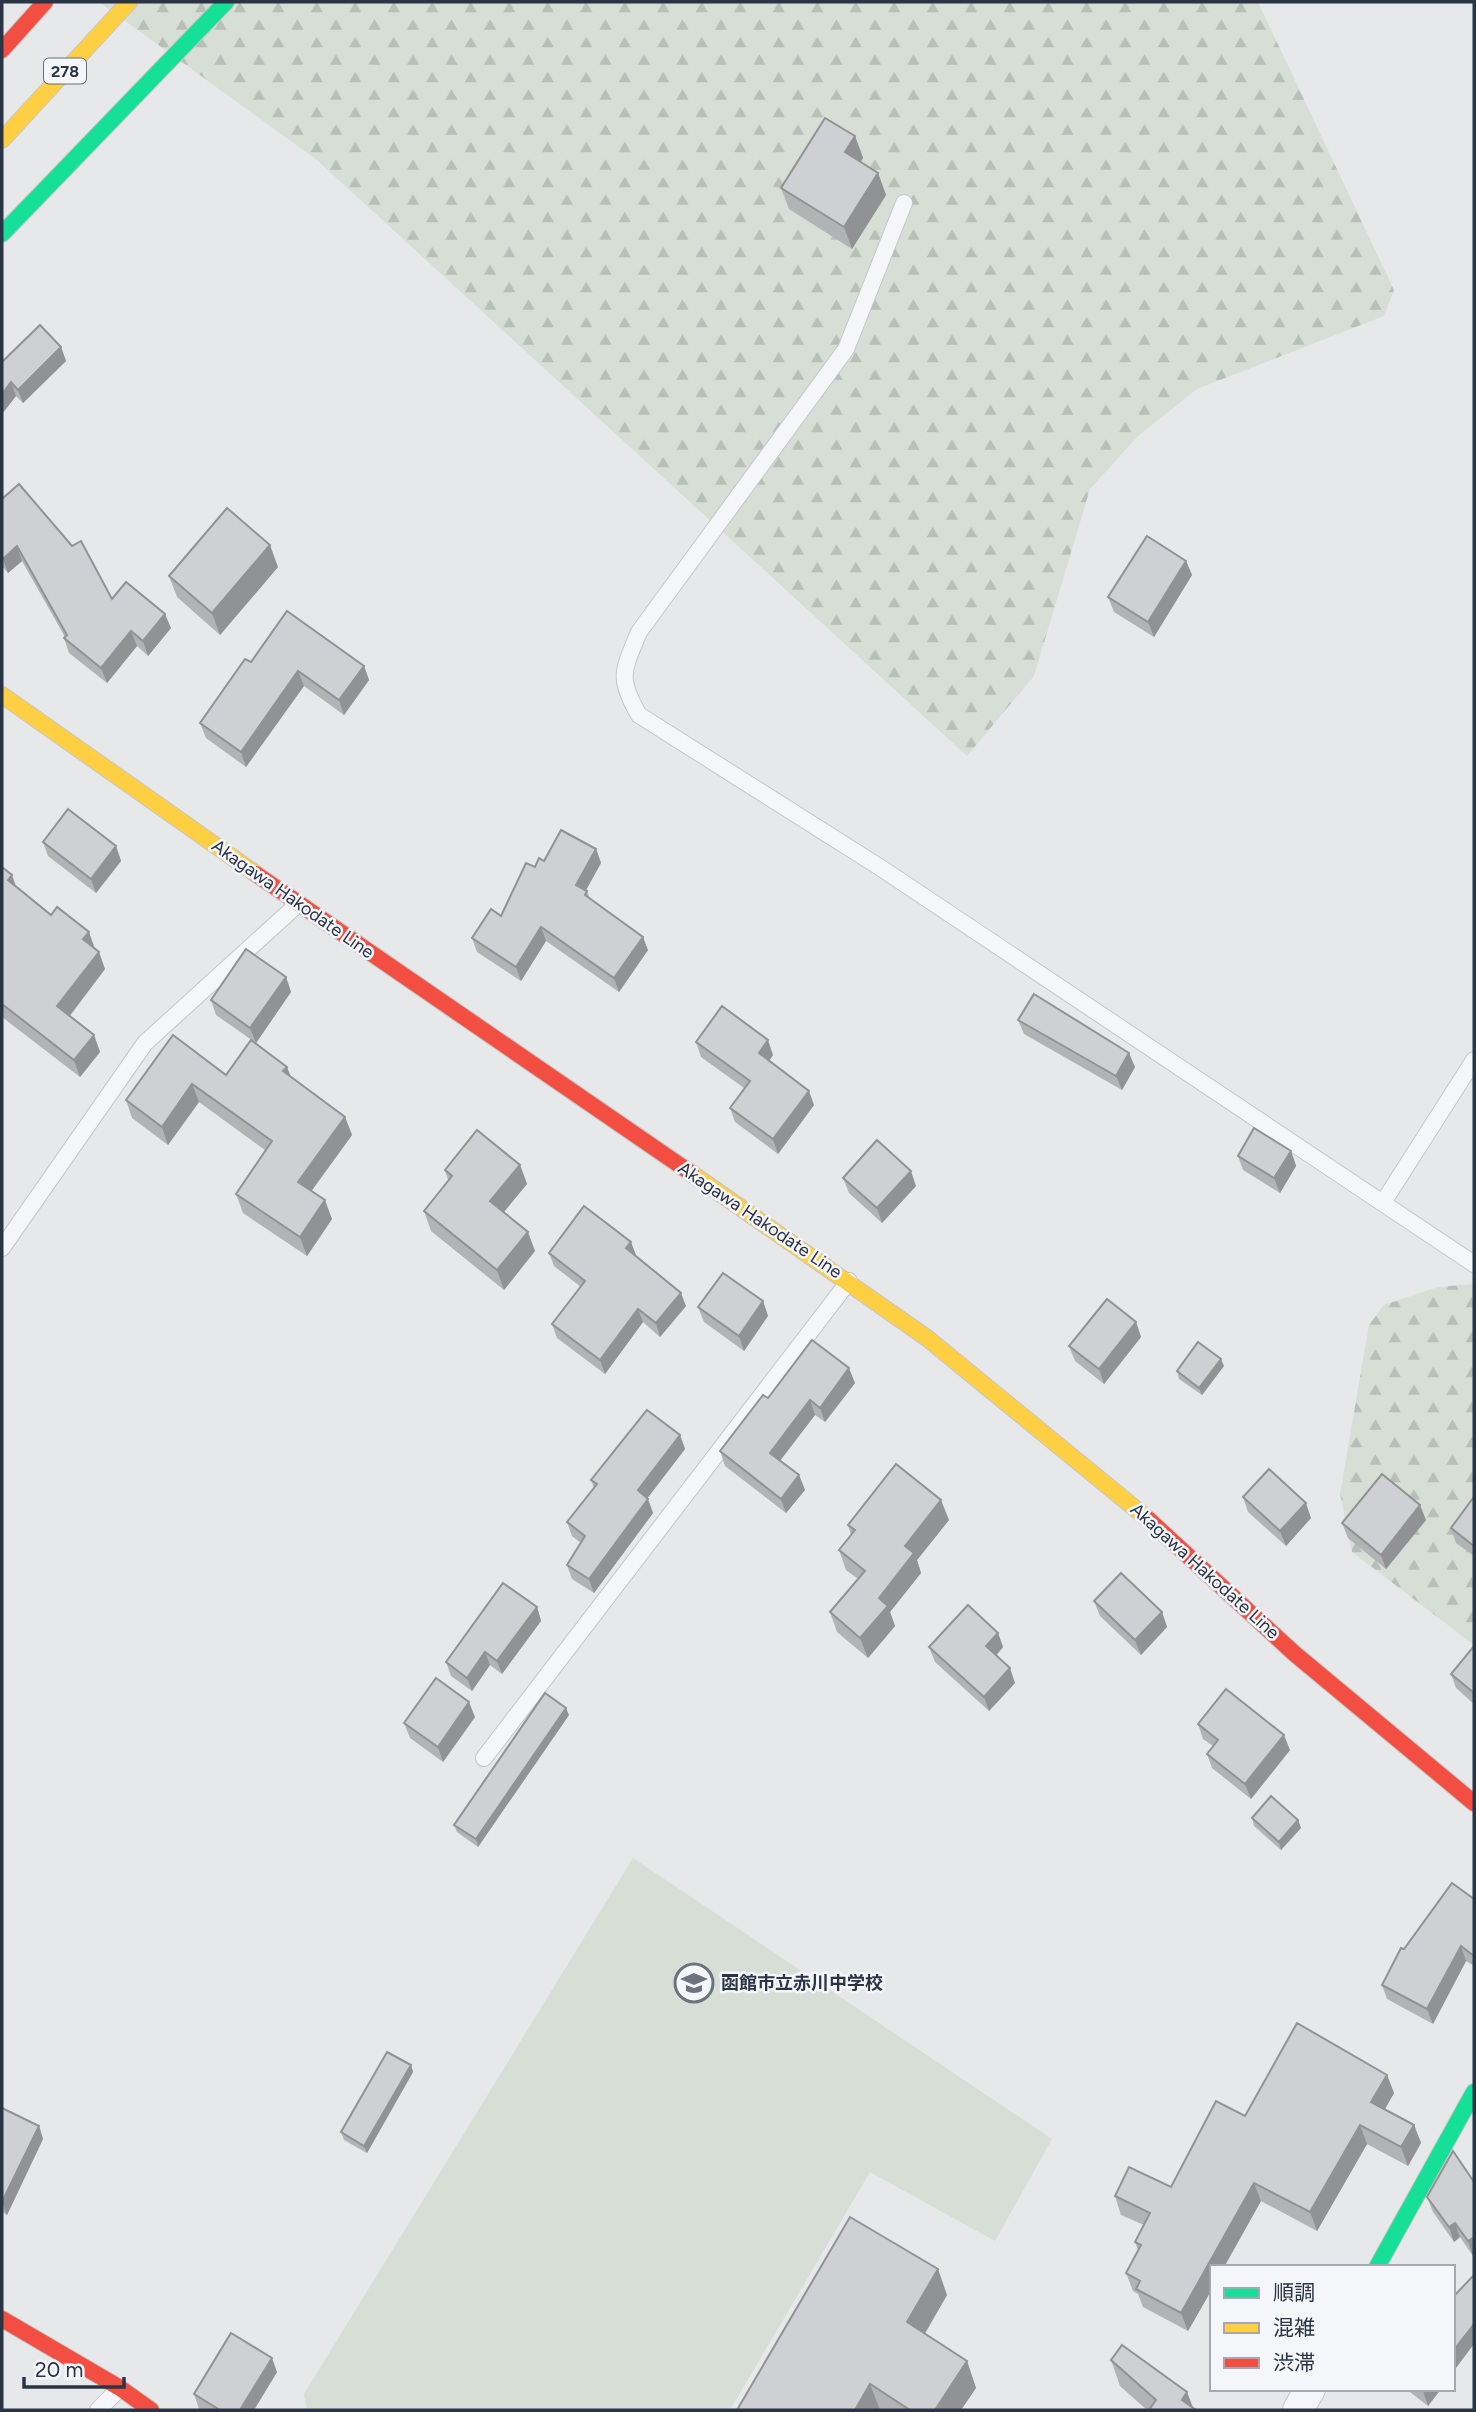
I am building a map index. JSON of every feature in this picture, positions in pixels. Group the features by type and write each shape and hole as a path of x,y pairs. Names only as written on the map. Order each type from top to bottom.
{"main road":[{"path":"2,50 45,2"},
{"name":"278","path":"2,140 129,2"},
{"path":"2,234 226,2"},
{"name":"Akagawa Hakodate Line","path":"2,695 298,904 849,1281 927,1338 1127,1500 1295,1654 1474,1803"},
{"path":"1378,2265 1474,2092"},
{"path":"2,2319 120,2388 151,2410"}],"street":[{"path":"1298,2410 1309,2391"}],"lane":[{"path":"904,203 846,349 639,632 624,667 624,689 639,715 881,868 1384,1201 1474,1264"},
{"path":"2,1248 145,1043 298,904"},
{"path":"1384,1201 1474,1060"},
{"path":"484,1758 849,1281"},
{"path":"98,2410 120,2388"}],"green space":[{"path":"99,2 1258,2 1394,290 1384,316 1197,389 1138,436 1090,489 1034,676 967,756 317,160"},
{"path":"1474,1284 1474,1645 1352,1552 1340,1494 1369,1325 1384,1305 1438,1287"},
{"name":"函館市立赤川中学校","path":"633,1858 1052,2139 995,2241 870,2172 730,2410 307,2410 304,2394"}],"building":[{"path":"825,118 855,136 845,152 878,173 844,227 781,188"},
{"path":"40,325 61,347 18,390 11,382 2,394 2,362"},
{"path":"19,484 72,546 81,541 112,599 126,582 165,614 143,641 131,631 101,668 64,638 67,635 17,546 3,559 2,557 2,499"},
{"path":"227,508 270,545 212,613 169,576"},
{"path":"1147,536 1186,561 1148,622 1108,597"},
{"path":"287,611 364,666 339,700 298,671 241,752 200,723 245,659 251,662"},
{"path":"68,809 116,846 91,879 43,842"},
{"path":"561,830 596,849 576,885 587,891 585,895 643,937 614,978 541,927 516,967 472,938 491,909 501,916 526,863 535,867 539,858 544,861"},
{"path":"2,867 12,875 8,880 51,915 57,907 89,932 83,939 99,952 57,1006 94,1035 74,1060 2,1004"},
{"path":"246,949 286,977 250,1028 211,1000"},
{"path":"1034,994 1129,1053 1116,1076 1018,1020"},
{"path":"722,1006 768,1040 759,1053 809,1091 773,1139 730,1108 750,1081 696,1042"},
{"path":"173,1035 226,1075 251,1040 287,1067 283,1071 345,1117 298,1182 325,1200 300,1237 236,1194 272,1141 192,1084 162,1127 126,1100"},
{"path":"1254,1128 1291,1151 1274,1178 1238,1156"},
{"path":"477,1130 520,1165 490,1201 528,1232 497,1270 424,1211 452,1176 445,1170"},
{"path":"877,1140 911,1171 877,1208 843,1178"},
{"path":"584,1206 631,1242 626,1248 681,1293 656,1323 638,1309 600,1360 552,1324 585,1281 549,1253"},
{"path":"723,1273 763,1301 739,1336 698,1307"},
{"path":"1107,1299 1136,1322 1099,1369 1069,1346"},
{"path":"812,1340 849,1368 820,1408 810,1400 770,1453 799,1475 781,1499 720,1451 763,1395 768,1398"},
{"path":"1198,1342 1221,1359 1199,1388 1177,1371"},
{"path":"647,1410 680,1435 638,1490 648,1499 589,1579 567,1565 585,1536 567,1522 597,1484 591,1480"},
{"path":"896,1464 941,1500 905,1546 914,1553 879,1598 888,1606 860,1638 830,1612 865,1571 839,1550 855,1530 848,1525"},
{"path":"1269,1469 1306,1503 1280,1531 1243,1497"},
{"path":"1382,1474 1420,1505 1381,1555 1342,1523"},
{"path":"1474,1499 1474,1546 1451,1528"},
{"path":"1121,1573 1162,1612 1135,1640 1094,1601"},
{"path":"503,1583 537,1607 497,1661 485,1652 467,1678 446,1662"},
{"path":"968,1605 998,1633 986,1646 1010,1668 984,1697 929,1647"},
{"path":"1474,1646 1474,1693 1451,1674"},
{"path":"436,1678 469,1702 438,1747 404,1723"},
{"path":"1226,1689 1284,1735 1245,1784 1207,1754 1218,1740 1198,1724"},
{"path":"545,1693 566,1708 476,1839 454,1825"},
{"path":"1271,1796 1298,1820 1279,1842 1252,1818"},
{"path":"1452,1883 1474,1899 1474,1956 1461,1946 1427,2009 1382,1985 1401,1948 1404,1949"},
{"path":"1297,2023 1387,2075 1371,2102 1414,2125 1401,2147 1360,2125 1310,2212 1254,2183 1181,2313 1136,2289 1140,2281 1126,2273 1141,2245 1135,2242 1150,2213 1115,2196 1129,2167 1171,2187 1216,2101 1245,2116"},
{"path":"387,2052 411,2065 364,2146 341,2132"},
{"path":"2,2108 39,2126 2,2202"},
{"path":"1453,2151 1474,2182 1474,2237 1468,2241 1455,2223 1449,2227 1427,2197"},
{"path":"850,2217 938,2269 907,2322 967,2361 935,2410 910,2410 870,2384 855,2410 737,2410"},
{"path":"1474,2275 1474,2324 1455,2348 1455,2295"},
{"path":"231,2333 272,2358 240,2410 220,2410 194,2394"},
{"path":"1122,2345 1187,2392 1182,2400 1196,2410 1149,2410 1156,2400 1111,2360"}],"traffic: fast":[{"path":"2,234 226,2"},
{"path":"1378,2265 1474,2092"}],"traffic: slow":[{"path":"2,140 129,2"},
{"path":"2,695 256,874"},
{"path":"691,1173 927,1338 1148,1519"}],"traffic: jam":[{"path":"2,50 45,2"},
{"path":"256,874 691,1173"},
{"path":"1148,1519 1295,1654 1474,1803"},
{"path":"2,2319 120,2388 151,2410"}],"place":[{"name":"函館市立赤川中学校","path":"694,1983"}]}
